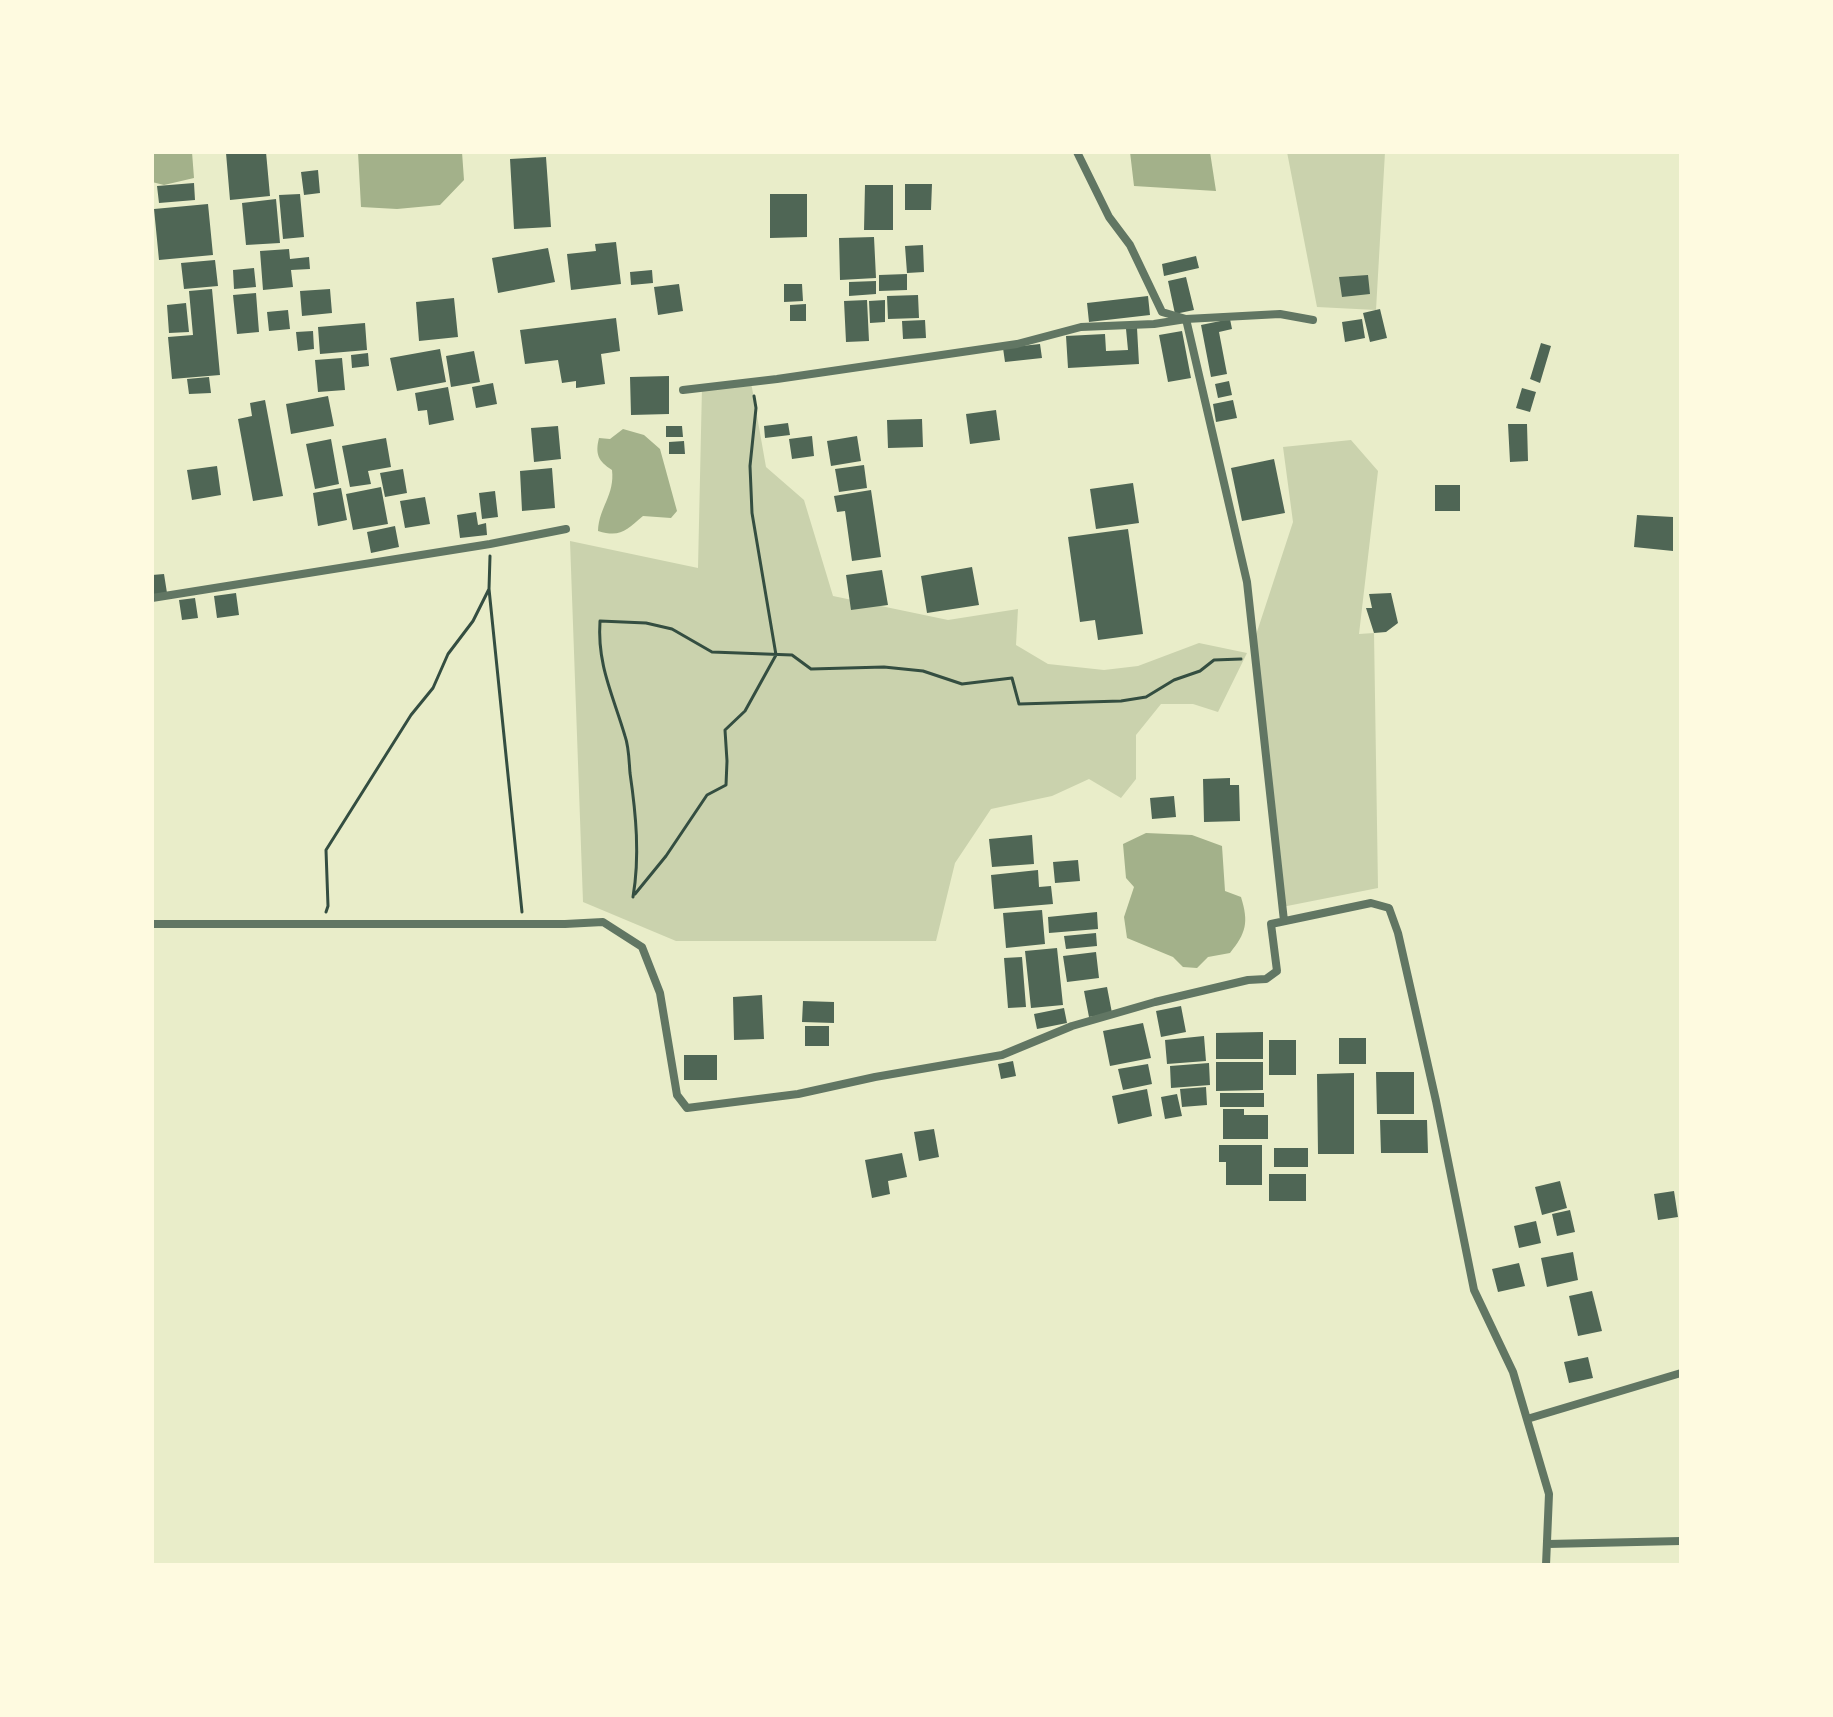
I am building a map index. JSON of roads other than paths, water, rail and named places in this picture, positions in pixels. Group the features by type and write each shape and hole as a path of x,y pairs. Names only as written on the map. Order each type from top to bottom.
{"street":[{"path":"1077,152 1109,217 1130,245 1162,312 1186,319"},
{"path":"683,390 1017,344 1081,327 1280,314 1313,320"},
{"path":"1186,319 1247,582 1284,921"},
{"path":"152,598 566,529"},
{"path":"152,924 603,922 642,947 660,993 677,1095 687,1108 798,1094 1002,1055 1072,1026 1155,1002 1248,980 1266,979 1277,971 1271,924 1371,903 1389,908 1398,933 1436,1101 1474,1290 1513,1372 1549,1494 1546,1565"},
{"path":"1527,1419 1681,1373"},
{"path":"1548,1544 1681,1541"}]}
